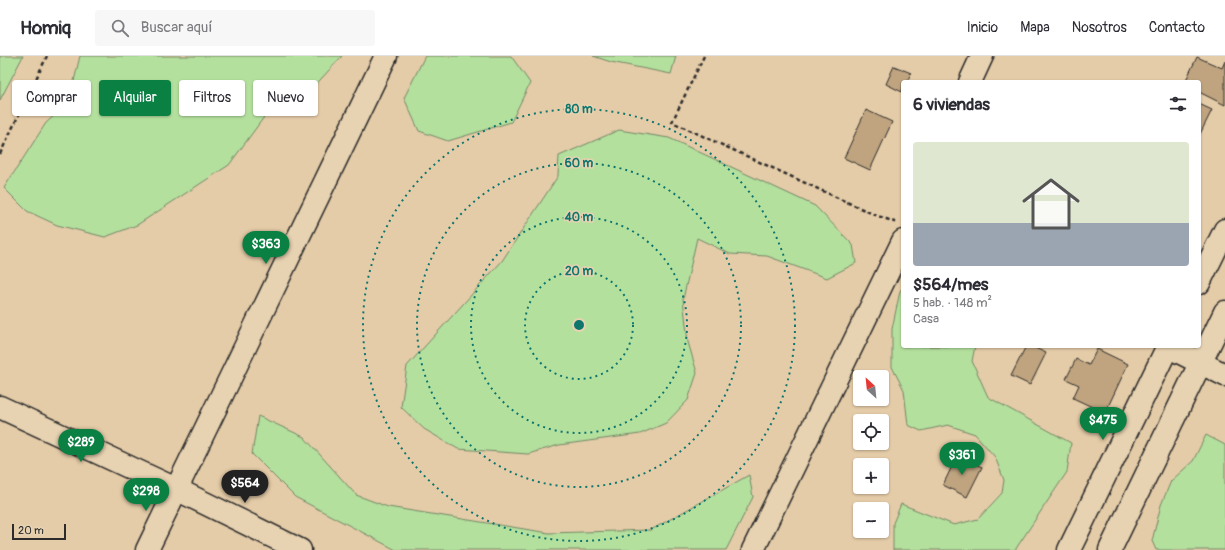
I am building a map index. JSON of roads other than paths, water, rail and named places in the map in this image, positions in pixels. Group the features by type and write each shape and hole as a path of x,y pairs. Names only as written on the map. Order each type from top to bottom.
{"street":[{"path":"147,550 386,56"},
{"path":"971,80 982,56"},
{"path":"1201,279 1225,230"},
{"path":"753,550 901,245"},
{"path":"1110,550 1225,312"},
{"path":"1069,550 1167,348"},
{"path":"1172,348 1225,375"},
{"path":"0,407 176,489 300,550"}]}
